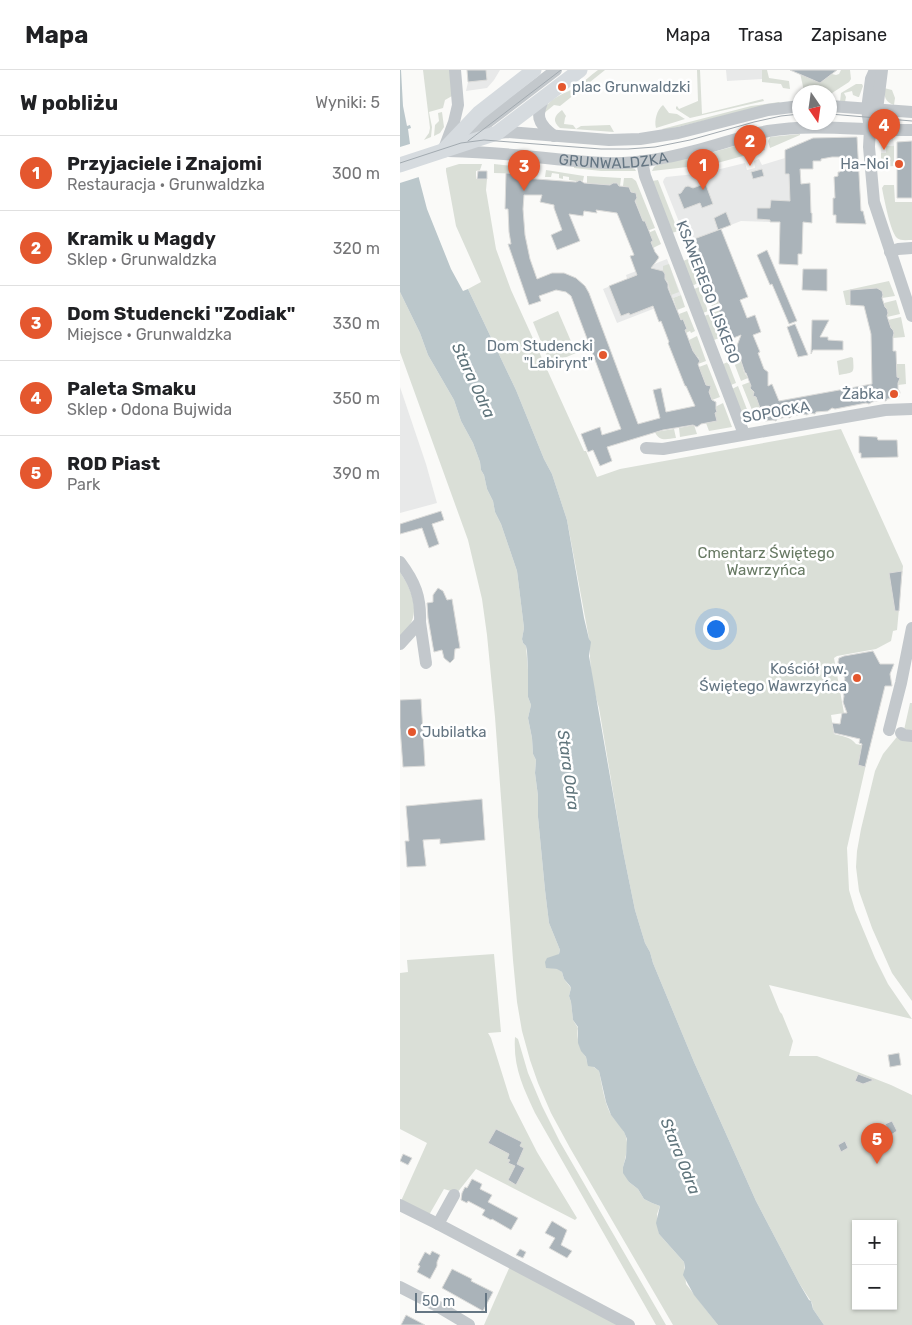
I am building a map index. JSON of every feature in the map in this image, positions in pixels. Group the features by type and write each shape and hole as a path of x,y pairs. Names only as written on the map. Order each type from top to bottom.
{"main road":[{"path":"400,165 436,153 479,113 534,70"},
{"path":"497,133 580,70"},
{"name":"GRUNWALDZKA","path":"436,153 497,133"}],"street":[{"path":"436,153 454,122 458,105 455,70"},
{"path":"436,153 484,125 556,70"},
{"path":"875,70 872,75 869,147 874,202 912,316"},
{"path":"872,110 882,70"},
{"path":"545,96 539,109 539,117 544,128 554,136"},
{"path":"458,105 464,112 479,113"},
{"name":"GRUNWALDZKA","path":"497,133 508,132 609,140 651,138 694,130 768,110 792,107"},
{"path":"837,107 912,112"},
{"name":"GRUNWALDZKA","path":"436,153 473,152 599,163 642,161 693,152 740,137 768,131 812,128 912,130"},
{"name":"KSAWEREGO LISKEGO","path":"642,161 645,176 744,434"},
{"path":"890,252 898,249 912,248"},
{"name":"SOPOCKA","path":"646,448 663,449 885,410 910,409"},
{"path":"400,562 416,589 420,605 420,622 426,663"},
{"path":"400,644 420,622"},
{"path":"901,733 901,683 912,628"},
{"path":"438,1224 454,1195"},
{"path":"400,1205 629,1325"},
{"path":"400,1287 469,1325"}],"shaded area":[{"path":"467,70 500,70 487,88 466,91 468,82"},
{"path":"726,70 762,70 762,79 727,81"},
{"path":"882,138 893,138 894,146 887,146 886,153 881,153"},
{"path":"800,143 802,223 741,221 687,242 663,182 666,177 704,173 745,163 747,170 755,168 754,161 759,159 762,165 785,158 785,150"},
{"path":"667,259 681,295 652,306 653,309 617,323 603,289 625,280 628,282 626,275"},
{"path":"400,387 437,503 400,513"}],"green space":[{"path":"423,70 450,70 452,96 445,100 443,108 429,112 432,127 431,137 424,140 430,128"},
{"path":"598,70 605,70 560,106 554,105 543,114 552,100 576,87"},
{"path":"697,70 700,70 702,114 763,99 764,101 690,118 676,109 676,107 679,109 698,101"},
{"path":"762,70 767,70 769,78 789,81 790,89 783,88 781,84 762,82"},
{"path":"841,70 850,70 851,79 837,90 837,85 803,85 800,73 820,83 832,74 839,74"},
{"path":"856,84 862,84 863,86 859,97 853,95 852,91 844,93 846,97 845,102 840,102 841,93"},
{"path":"884,88 892,90 895,98 894,105 886,98"},
{"path":"779,102 692,124 662,129 751,106"},
{"path":"663,105 669,113 677,114 685,119 656,128 656,115"},
{"path":"562,110 566,116 564,124 573,125 576,129 581,126 610,125 614,132 560,128 555,119"},
{"path":"442,112 444,127 440,133 434,136 435,125 439,121 438,113"},
{"path":"800,134 770,148 768,141 770,137"},
{"path":"760,139 764,142 765,150 710,165 708,155 710,153"},
{"path":"886,146 894,146 894,166 881,167 881,153 886,153"},
{"path":"701,155 704,157 705,165 652,171 657,165"},
{"name":"Cmentarz Świętego Wawrzyńca","path":"459,164 482,164 480,170 476,171 476,179 487,179 486,190 496,249 511,290 597,477 620,469 841,429 903,566 897,630 893,631 891,641 876,649 834,658 844,713 831,715 834,734 849,738 856,744 870,747 847,848 849,890 855,910 875,958 888,984 912,1019 769,985 793,1041 789,1056 817,1056 912,1095 912,1325 824,1325 813,1309 812,1303 799,1283 756,1201 694,1062 653,963 635,910 623,851 592,676 590,644 567,520 552,474 516,390 468,289 481,282 456,226 446,168"},
{"path":"494,164 532,168 534,171 531,177 526,176 526,174 494,173"},
{"path":"574,166 632,168 636,171 601,171 574,168"},
{"path":"546,170 584,176 583,181 576,182 569,180 569,177 563,176 563,179 559,178 559,174 552,173 551,177 545,177"},
{"path":"587,176 621,178 620,186 617,183 611,185 587,183"},
{"path":"624,178 632,178 636,181 655,228 647,231 645,221 643,221 635,200 637,198 636,194 632,193 629,187 623,186"},
{"path":"658,180 678,231 672,233 652,181"},
{"path":"884,185 894,185 895,202 912,202 912,240 900,240 894,234 884,199 882,188"},
{"path":"655,230 661,244 653,248 648,233"},
{"path":"694,239 699,252 692,255 687,242"},
{"path":"700,254 698,257 700,261 703,261 707,272 699,274 693,257"},
{"path":"688,259 698,283 692,286 683,261"},
{"path":"669,264 679,292 671,295 663,271 663,266"},
{"path":"889,281 895,296 882,298 882,291 877,288 874,290 850,290 850,305 846,305 843,291"},
{"path":"711,282 720,306 713,309 703,285"},
{"path":"699,287 708,311 703,313 694,289"},
{"path":"400,292 420,333 428,355 454,400 461,421 473,443 487,489 493,501 495,512 517,571 524,628 522,639 526,646 528,697 531,705 528,718 533,754 536,760 538,817 545,890 549,923 560,950 559,954 546,967 558,969 562,972 564,979 571,988 569,996 573,1020 578,1028 580,1047 587,1062 599,1071 610,1113 626,1136 627,1150 623,1167 629,1182 638,1189 644,1199 660,1206 657,1214 659,1234 684,1262 686,1284 718,1325 673,1325 551,1113 530,1060 517,1002 495,717 482,599 468,540 400,352"},
{"path":"681,295 685,307 677,310 673,298"},
{"path":"896,300 900,314 887,317 887,309 884,303"},
{"path":"720,310 730,331 728,331 729,334 723,336 714,312"},
{"path":"558,311 576,353 550,364 533,322"},
{"path":"687,311 695,331 691,333 690,331 686,333 685,330 687,329 679,314"},
{"path":"710,314 719,338 714,340 704,316"},
{"path":"901,317 905,337 893,338 894,331 888,320"},
{"path":"697,336 706,361 698,364 700,361 695,356 689,340"},
{"path":"733,338 739,353 731,356 725,339"},
{"path":"740,357 744,372 748,378 741,381 733,360"},
{"path":"853,358 853,370 839,375 837,361"},
{"path":"728,362 736,383 731,385 723,364"},
{"path":"707,364 720,397 712,400 709,391 710,387 706,385 699,367"},
{"path":"897,364 905,364 906,384 898,385"},
{"path":"750,382 760,407 752,410 742,385"},
{"path":"738,386 748,412 742,414 732,389"},
{"path":"723,403 732,427 709,431 706,423 716,421 715,413 717,412 715,407"},
{"path":"694,425 697,434 680,437 679,428"},
{"path":"674,429 676,438 661,439 655,432"},
{"path":"400,572 410,591 414,612 409,627 400,638"},
{"path":"910,703 912,703 912,1001 892,973 872,928 859,891 856,867 861,829 875,771 883,754 904,730"},
{"path":"494,954 501,1032 488,1033 510,1099 537,1152 577,1218 575,1220 476,1169 457,1193 444,1189 429,1215 401,1201 427,1143 400,1129 400,973 408,972 407,960"},
{"path":"515,1037 518,1039 528,1073 542,1106 560,1142 666,1325 656,1325 535,1113 517,1067"},
{"path":"510,1266 623,1325 484,1325"}],"water":[{"name":"Stara Odra","path":"400,70 403,106 407,126 410,125 411,128 408,129 410,144 427,209 451,269 463,291 468,289 516,390 552,474 567,520 584,618 591,642 589,656 623,851 635,910 645,943 694,1062 756,1201 799,1283 811,1301 813,1309 824,1325 718,1325 694,1295 683,1275 684,1262 659,1234 656,1223 660,1206 644,1199 638,1189 629,1182 623,1173 627,1139 611,1115 599,1071 594,1067 588,1066 586,1057 578,1043 578,1027 573,1020 569,996 571,988 564,979 562,972 557,969 546,968 545,962 547,958 559,954 560,950 549,923 545,890 538,817 536,760 533,754 528,718 531,705 528,697 527,651 522,639 524,628 517,571 495,512 493,501 487,489 473,443 461,421 454,400 428,355 420,333 400,292"}],"pier":[{"path":"413,143 422,176 400,183 400,147"}],"building":[{"path":"467,70 486,70 487,80 468,82"},
{"path":"790,70 837,70 820,83"},
{"path":"857,137 861,211 863,211 866,224 836,223 836,215 833,215 833,198 835,198 834,177 838,176 838,172 841,170 841,157 813,161 813,169 800,169 801,184 810,183 812,213 812,223 803,222 802,254 798,254 798,265 779,264 780,222 757,219 757,208 770,208 771,200 790,201 789,174 785,174 785,150 813,138"},
{"path":"912,141 912,198 897,198 897,142"},
{"path":"762,169 764,176 753,179 751,172"},
{"path":"478,171 487,171 487,179 477,179"},
{"path":"506,173 523,174 523,178 576,182 580,180 584,183 610,185 617,183 619,186 629,187 631,192 636,193 637,198 635,201 653,241 651,242 655,252 659,257 651,268 663,271 665,274 668,288 681,320 683,319 687,329 685,330 693,351 700,361 698,364 706,385 711,386 709,392 712,400 716,402 717,412 715,413 717,421 701,424 697,427 693,425 663,430 607,447 612,461 600,466 593,450 588,452 581,434 600,427 602,435 621,429 571,296 566,292 556,290 539,296 541,301 529,305 508,244 511,244 508,209 505,209","holes":["524,195 542,195 540,202 554,205 562,230 551,235 557,250 580,241 569,214 583,216 584,211 597,213 596,210 617,213 634,255 630,256 637,275 609,286 621,316 629,313 630,315 653,306 659,322 661,321 685,386 695,406 666,412 661,388 653,390 660,418 638,424 585,286 576,278 564,273 552,273 537,279 525,235 523,209"]},
{"path":"706,185 713,204 702,208 700,203 684,209 678,194 685,187 693,188"},
{"path":"726,212 731,225 718,230 714,218"},
{"path":"721,229 748,297 740,300 747,318 755,315 761,332 753,335 764,369 768,372 768,386 772,384 779,401 872,384 871,334 864,306 850,305 850,290 877,288 882,291 882,298 888,313 887,316 894,333 893,351 896,351 897,377 900,378 898,383 899,397 869,404 832,408 828,411 816,412 815,414 791,416 790,418 786,417 776,421 765,421 760,413 756,397 753,396 754,392 750,388 751,386 738,352 735,351 741,335 731,339 724,317 719,312 721,308 710,279 706,278 705,274 707,271 703,262 700,261 698,256 700,254 694,239"},
{"path":"767,250 797,321 789,324 757,255"},
{"path":"803,269 827,269 827,291 802,290"},
{"path":"812,320 829,320 820,337 828,337 828,340 843,341 843,350 813,350 811,354"},
{"path":"795,324 808,355 798,357 787,327"},
{"path":"859,436 877,437 878,440 897,440 898,457 861,458 861,453 859,453"},
{"path":"441,511 444,520 432,524 439,544 429,548 422,528 400,534 400,524"},
{"path":"902,571 899,611 895,611 889,573"},
{"path":"438,588 443,591 447,600 452,599 460,648 455,649 454,659 450,663 444,658 442,650 434,652 428,618 427,603 433,602 433,595"},
{"path":"873,651 880,664 894,664 890,674 892,686 885,686 865,767 858,765 862,744 859,743 860,739 834,733 832,723 840,724 842,713 847,713 843,702 844,671 839,667 839,658"},
{"name":"Jubilatka","path":"421,699 425,766 403,767 400,700"},
{"path":"482,799 485,840 440,844 440,839 423,840 426,866 407,867 405,841 409,841 406,806"},
{"path":"899,1053 901,1065 890,1067 888,1055"},
{"path":"858,1074 874,1080 863,1084 855,1081"},
{"path":"892,1121 897,1131 891,1135 885,1124"},
{"path":"496,1129 522,1142 520,1146 524,1148 517,1164 525,1168 516,1185 508,1180 515,1166 508,1163 510,1160 507,1159 509,1154 488,1143"},
{"path":"845,1141 848,1148 841,1152 838,1145"},
{"path":"403,1154 412,1158 408,1165 400,1161"},
{"path":"472,1179 482,1184 480,1189 492,1195 488,1202 518,1218 511,1230 482,1215 485,1210 468,1201 467,1203 461,1200 465,1187 467,1188"},
{"path":"552,1221 567,1230 561,1245 572,1251 567,1258 549,1248 555,1238 545,1233"},
{"path":"520,1249 526,1252 523,1258 516,1255"},
{"path":"432,1251 440,1255 430,1279 417,1272 420,1266 418,1265 425,1252 430,1255"},
{"path":"452,1269 493,1292 483,1311 442,1288"},
{"path":"406,1315 425,1325 401,1325"}],"tram line":[{"path":"468,141 561,70"},
{"path":"400,163 461,143 484,140 601,149 655,147 690,140 754,122 792,115"},
{"path":"837,115 912,121"}],"place":[{"name":"plac Grunwaldzki","path":"562,87"},
{"name":"Paleta Smaku","path":"884,150"},
{"name":"Ha-Noi","path":"899,164"},
{"name":"Kramik u Magdy","path":"750,166"},
{"name":"Przyjaciele i Znajomi","path":"703,190"},
{"name":"Dom Studencki \"Zodiak\"","path":"524,191"},
{"name":"Dom Studencki \"Labirynt\"","path":"603,355"},
{"name":"Żabka","path":"894,394"},
{"name":"Kościół pw. Świętego Wawrzyńca","path":"857,678"},
{"name":"Jubilatka","path":"412,732"},
{"name":"ROD Piast","path":"877,1164"}]}
